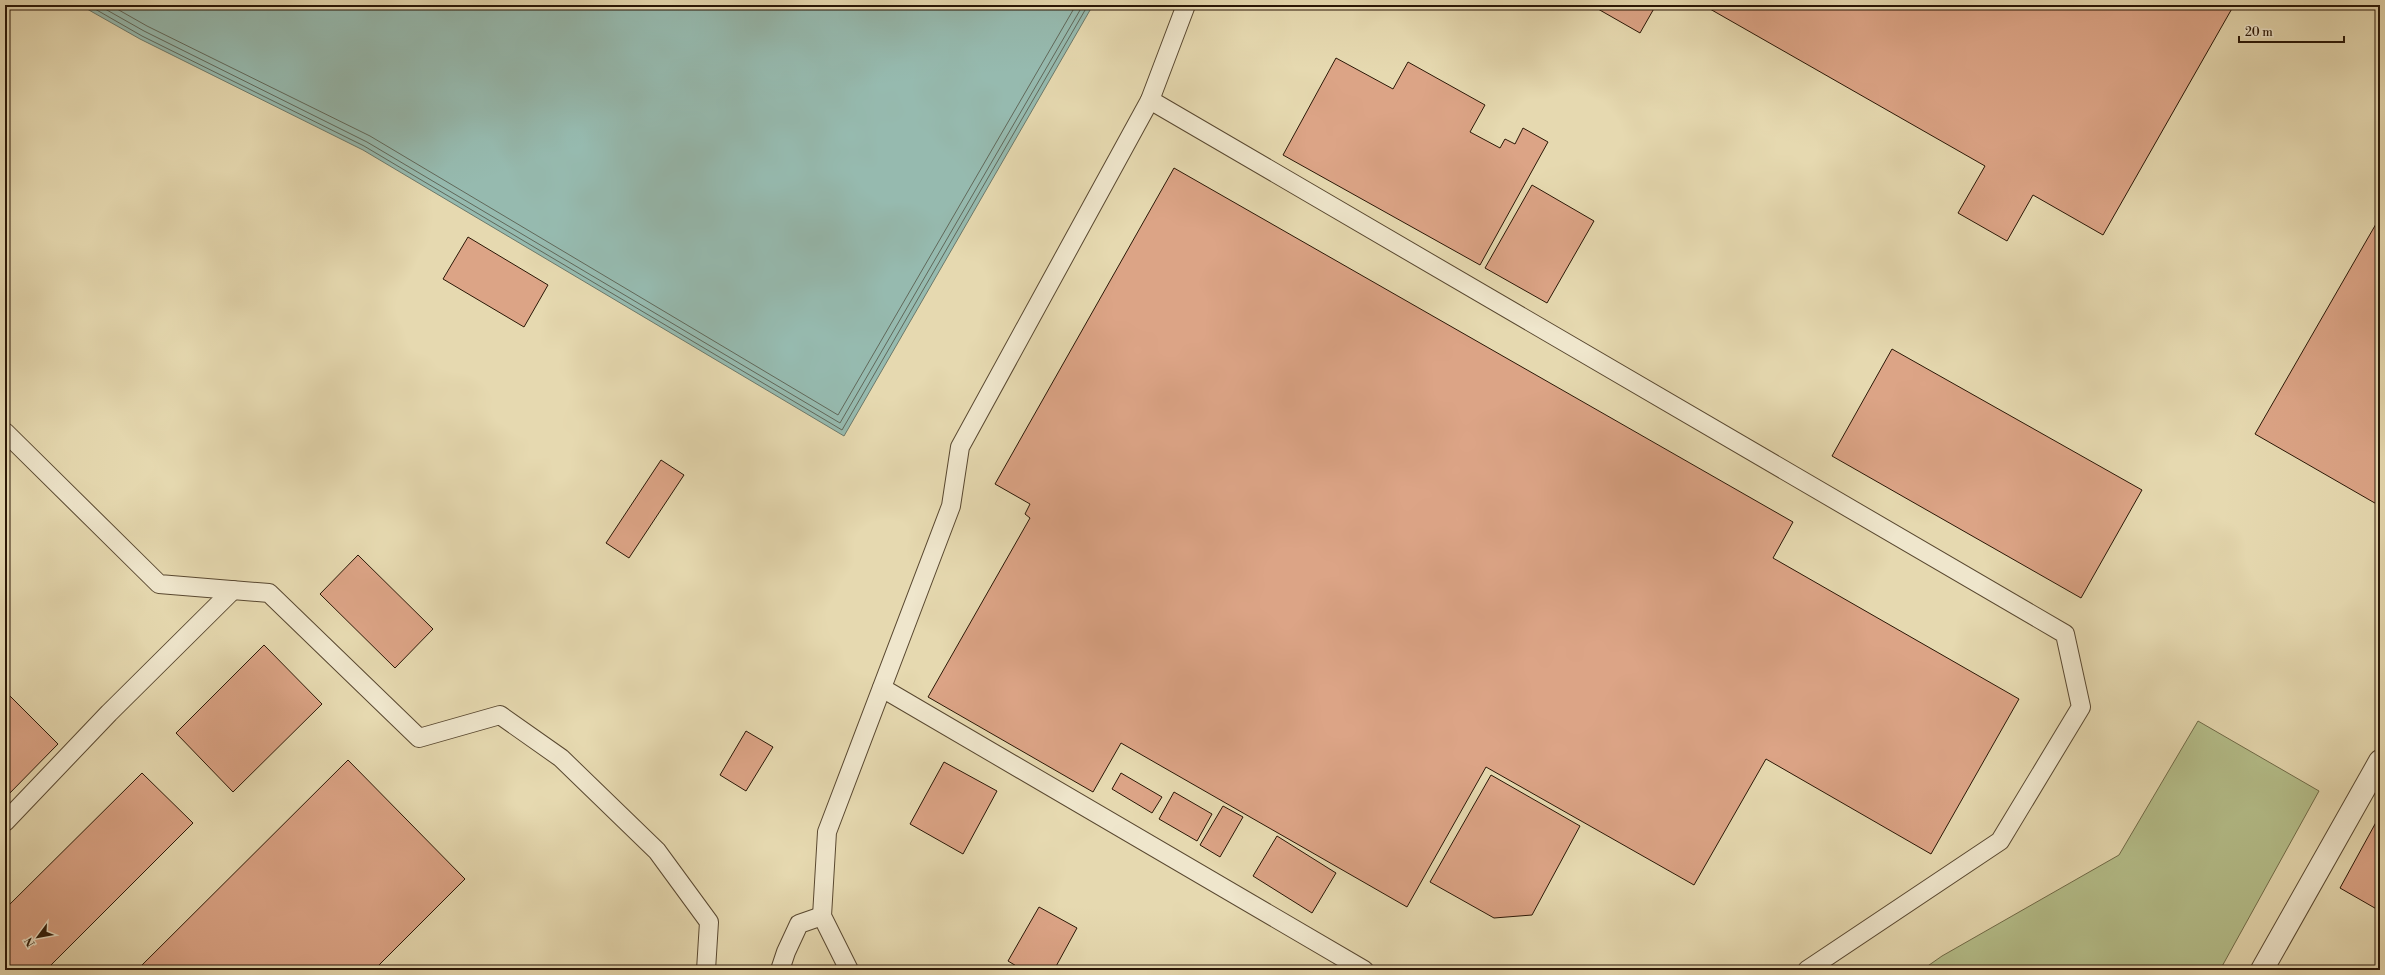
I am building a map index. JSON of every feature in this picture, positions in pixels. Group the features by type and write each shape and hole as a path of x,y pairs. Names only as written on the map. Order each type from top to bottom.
{"street":[{"path":"2262,970 2380,761"}],"lane":[{"path":"849,970 822,916 827,832 951,506 960,447 1150,100 1186,5"},
{"path":"1150,100 2065,634 2082,707 2000,841 1807,970"},
{"path":"5,432 159,584 269,593 419,738 500,715 561,758 657,851 709,922 706,970"},
{"path":"5,822 109,713 233,590"},
{"path":"882,688 1364,970"},
{"path":"780,970 786,952 799,924 822,916"}],"green space":[{"path":"2198,721 2319,791 2220,970 1922,970 1942,956 2119,855"}],"water":[{"path":"80,5 1093,5 844,436 363,150 140,39"}],"building":[{"path":"1591,5 1656,5 1640,33"},
{"path":"1703,5 2234,5 2103,235 2033,195 2007,241 1958,213 1985,166"},
{"path":"1336,58 1393,89 1408,62 1485,105 1470,132 1500,148 1505,139 1515,144 1523,128 1548,142 1480,265 1283,155"},
{"path":"1174,168 1793,522 1773,558 2019,699 1931,854 1766,759 1694,885 1486,767 1407,907 1121,743 1093,792 928,697 1030,518 1025,514 1030,504 995,484"},
{"path":"1532,185 1594,221 1547,303 1485,268"},
{"path":"2380,217 2380,506 2255,434"},
{"path":"468,237 548,285 524,327 443,279"},
{"path":"1892,349 2142,490 2081,598 1832,456"},
{"path":"661,460 684,475 629,558 606,543"},
{"path":"358,555 433,629 395,668 320,594"},
{"path":"264,645 322,704 233,792 176,733"},
{"path":"5,691 58,744 5,798"},
{"path":"746,731 773,747 746,791 720,775"},
{"path":"348,760 465,879 374,970 137,970"},
{"path":"944,762 997,791 963,854 910,824"},
{"path":"142,773 193,823 46,970 5,970 5,909"},
{"path":"1121,773 1162,797 1152,813 1112,789"},
{"path":"1491,775 1580,826 1532,915 1494,918 1430,882"},
{"path":"1174,792 1212,814 1197,841 1159,819"},
{"path":"1223,806 1243,817 1220,857 1200,845"},
{"path":"2380,815 2380,911 2340,888"},
{"path":"1277,836 1336,873 1312,913 1253,876"},
{"path":"1039,907 1077,928 1054,970 1023,970 1008,961"}]}
